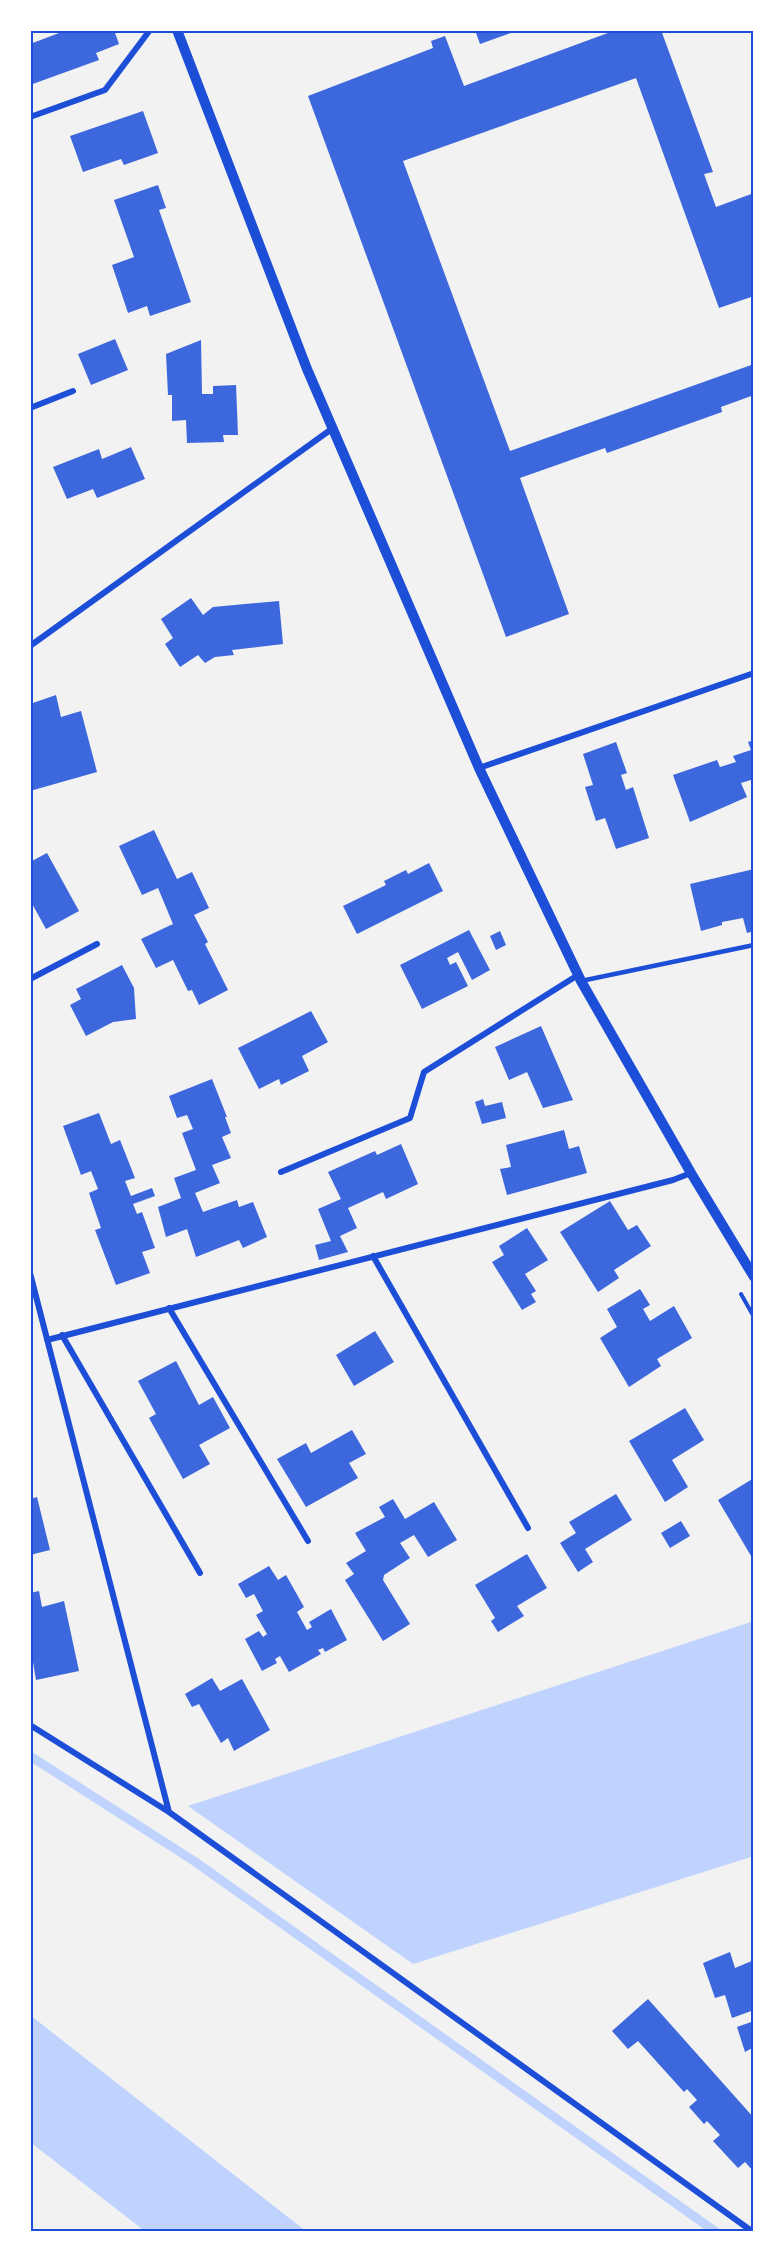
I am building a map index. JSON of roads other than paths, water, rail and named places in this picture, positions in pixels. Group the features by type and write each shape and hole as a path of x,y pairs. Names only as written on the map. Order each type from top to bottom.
{"street":[{"path":"30,117 105,90 150,30"},
{"path":"177,30 308,369 479,768 580,978 691,1173 754,1277"},
{"path":"30,408 73,391"},
{"path":"30,646 333,427"},
{"path":"479,768 754,674"},
{"path":"30,980 97,944"},
{"path":"281,1172 410,1118 424,1072 580,978"},
{"path":"47,1340 673,1180 691,1173"},
{"path":"373,1256 528,1528"},
{"path":"30,1273 169,1812"},
{"path":"169,1308 308,1541"},
{"path":"62,1335 200,1573"},
{"path":"30,1725 169,1812 753,2232"}],"lane":[{"path":"580,978 754,945"}],"water":[{"path":"754,1621 754,1856 413,1964 188,1806"},
{"path":"30,2015 307,2232 146,2232 30,2142"}],"waterway":[{"path":"30,1756 194,1861 716,2232"}]}
